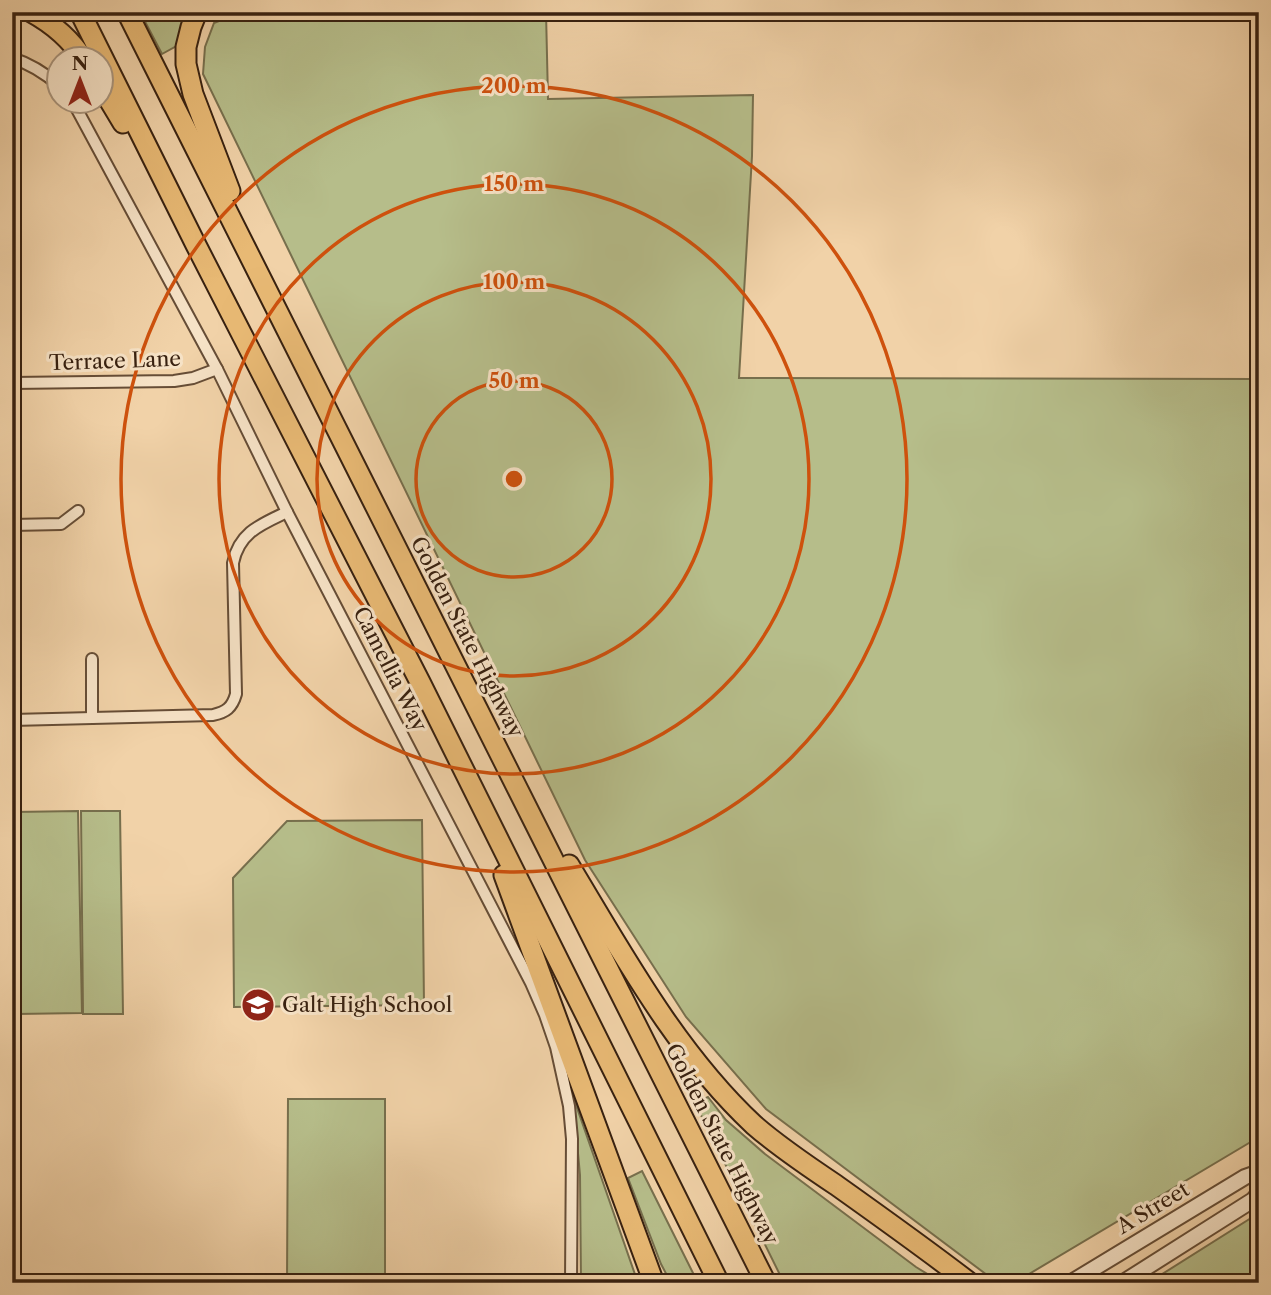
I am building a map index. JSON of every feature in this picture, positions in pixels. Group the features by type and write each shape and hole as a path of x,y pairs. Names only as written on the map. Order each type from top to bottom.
{"highway":[{"path":"31,12 62,32 73,46"},
{"path":"80,12 719,1283"},
{"name":"Golden State Highway","path":"127,12 766,1283"},
{"path":"197,12 186,47 189,81 267,290"},
{"path":"116,111 196,245"},
{"path":"488,729 635,974 696,1062 756,1126 970,1283"},
{"path":"469,782 654,1283"}],"street":[{"path":"12,58 46,75"},
{"name":"Camellia Way","path":"81,116 217,369 287,512 531,983 545,1015 556,1047 569,1106 572,1139 571,1283"},
{"name":"Terrace Lane","path":"12,383 174,381 193,378 217,369"},
{"path":"12,524 61,524 78,511"},
{"path":"12,720 213,716 228,710 236,694 235,551 251,531 287,512"},
{"path":"92,659 93,718"},
{"name":"A Street","path":"1070,1283 1245,1177 1259,1172"},
{"path":"1122,1283 1259,1194"}],"green space":[{"path":"140,12 189,12 180,44 162,54"},
{"path":"241,12 546,12 548,99 753,95 739,378 1256,379 1259,556 1259,1137 1019,1280 995,1281 766,1109 686,1017 585,860 203,74 205,47 214,23"},
{"path":"78,811 82,1013 17,1014 14,812"},
{"path":"81,811 120,811 123,1014 83,1014"},
{"path":"422,820 424,1005 234,1007 233,878 287,821"},
{"path":"568,1082 638,1283 581,1283 580,1175"},
{"path":"708,1097 726,1120 765,1154 916,1267 942,1283 784,1283 695,1103"},
{"path":"288,1099 385,1099 385,1283 287,1283"},
{"path":"642,1171 698,1283 671,1283 661,1264 628,1178"},
{"path":"1259,1213 1259,1283 1148,1283"}],"place":[{"name":"Galt High School","path":"258,1005"}]}
